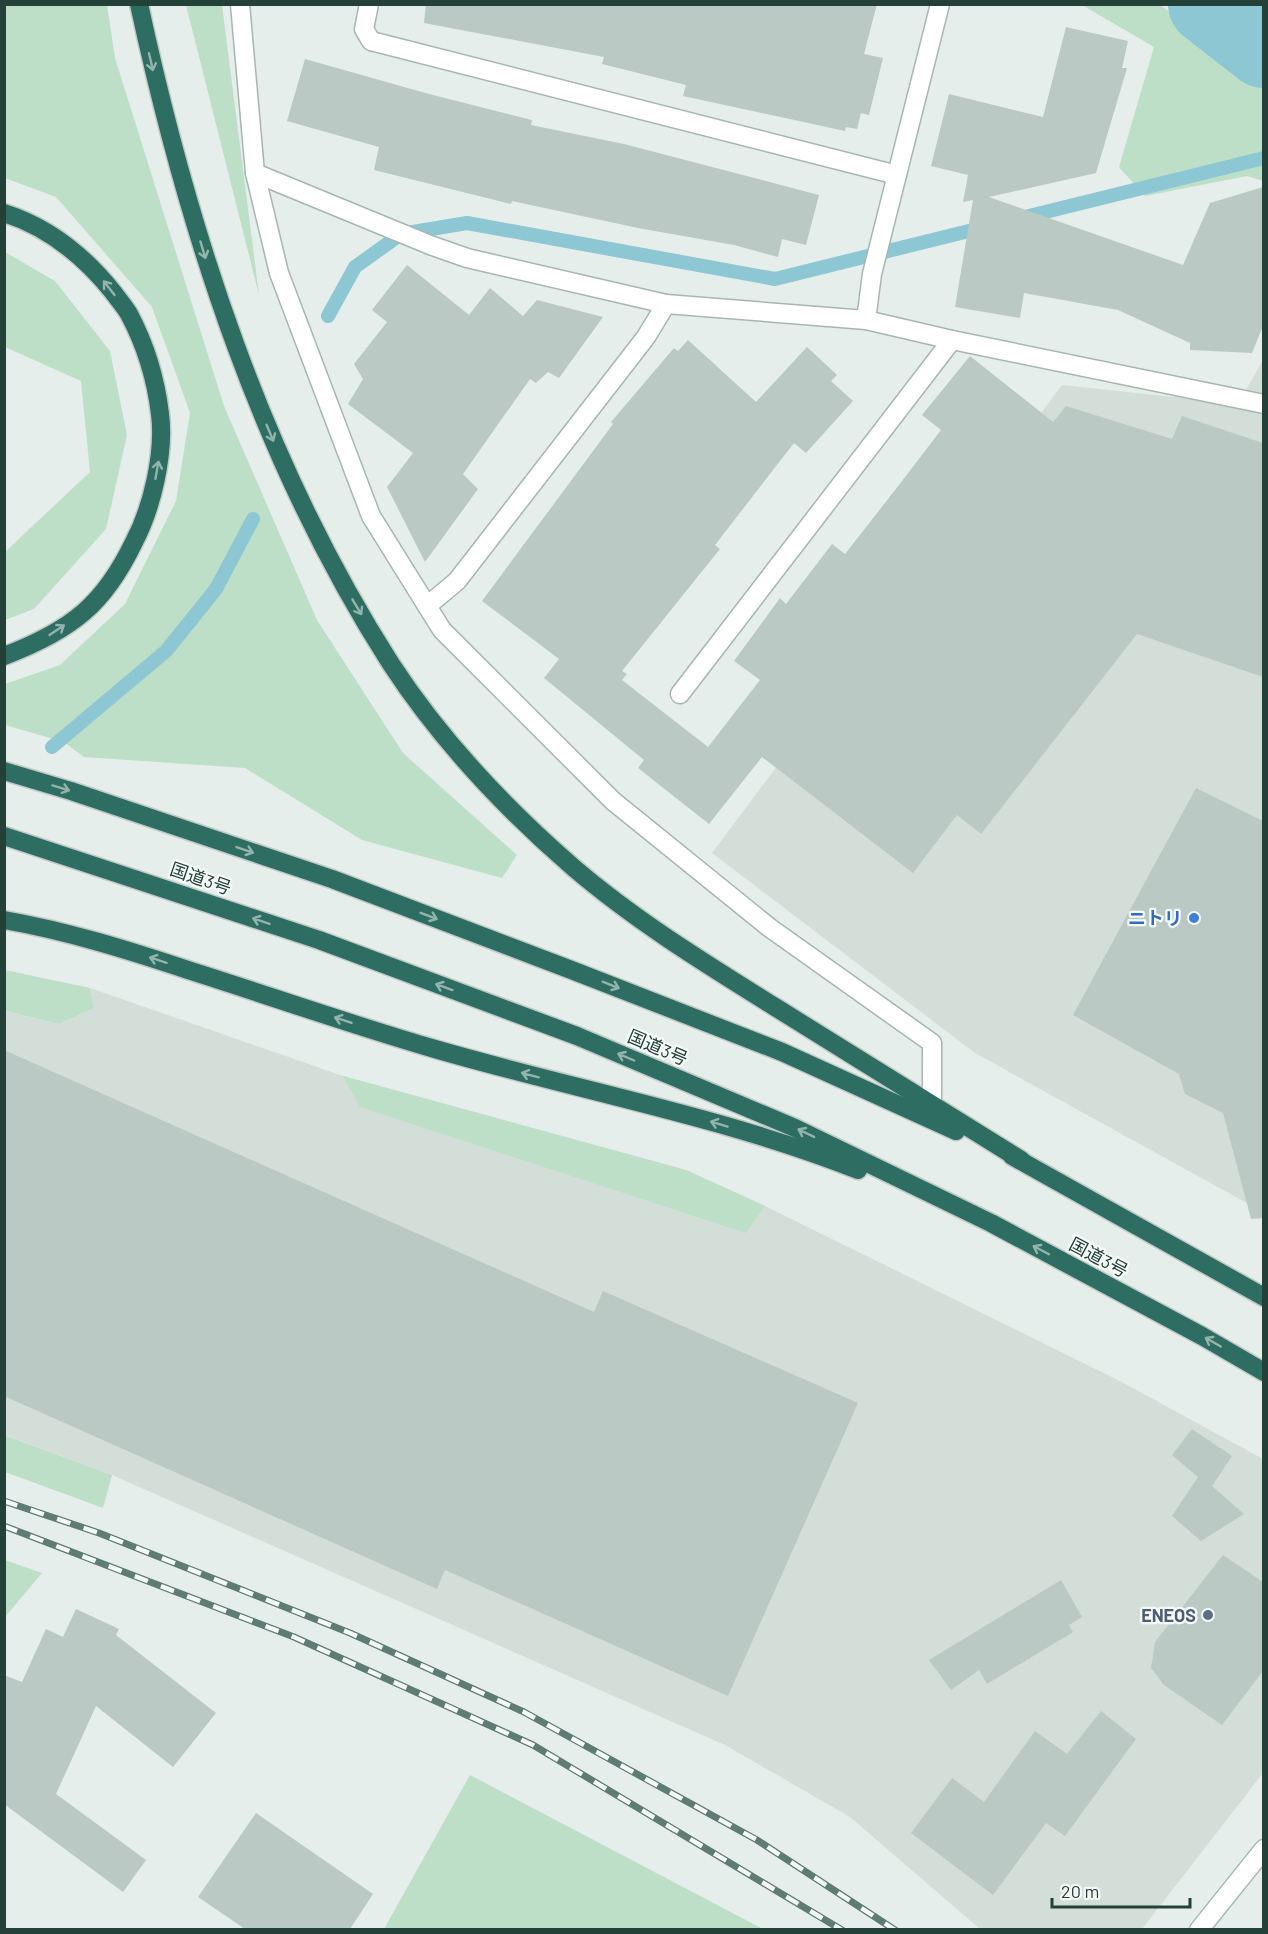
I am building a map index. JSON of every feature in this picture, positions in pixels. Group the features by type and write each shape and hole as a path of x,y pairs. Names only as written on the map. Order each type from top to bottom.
{"highway":[{"path":"139,4 153,69 184,185 218,297 255,399 297,497 341,580 393,666 449,741 511,811 577,870 673,943 1021,1160 1263,1297"},
{"path":"4,213 19,218 61,241 97,273 129,313 149,362 161,415 156,479 144,522 121,570 84,611 38,642 4,656"},
{"path":"4,771 332,879 574,970 782,1052 1021,1160"},
{"name":"国道3号","path":"4,836 319,940 577,1036 795,1128 991,1223 1202,1336 1263,1372"},
{"path":"4,920 104,942 434,1049 684,1113 819,1155 991,1223"}],"street":[{"path":"240,4 255,173 279,273 371,516 442,630 613,801 770,928 932,1043 932,1105"},
{"path":"369,4 363,28 372,41 897,175"},
{"path":"866,320 872,274 940,4"},
{"path":"255,173 467,258 666,303 866,320 1263,404"},
{"path":"427,606 457,581 646,337 666,303"},
{"path":"680,694 952,340"},
{"path":"1199,1929 1263,1849"}],"shaded area":[{"path":"1263,360 1263,1212 975,1053 712,853 1062,385 1238,404"},
{"path":"90,988 343,1076 686,1170 765,1206 1120,1381 1263,1459 1263,1773 1142,1929 980,1929 850,1817 725,1745 112,1475 5,1435 4,1011 59,1024 94,1008"}],"green space":[{"path":"4,5 107,5 115,58 224,406 317,620 403,753 517,855 502,878 362,840 245,768 84,757 64,742 5,725 5,684 60,665 125,604 176,501 190,413 152,307 56,197 5,178"},
{"path":"186,5 222,5 259,295"},
{"path":"1082,5 1160,5 1263,79 1263,181 1247,176 1145,196 1119,167 1154,47"},
{"path":"5,252 55,281 110,351 127,435 106,529 34,609 5,620 5,552 90,472 81,381 5,347"},
{"path":"5,970 90,988 94,1008 59,1024 5,1011"},
{"path":"343,1076 686,1170 765,1206 746,1233 360,1107"},
{"path":"4,1435 112,1475 103,1508 5,1472"},
{"path":"4,1560 42,1573 5,1617"},
{"path":"470,1775 763,1929 384,1929"}],"building":[{"path":"426,4 877,4 864,54 883,58 869,115 861,113 857,129 846,127 845,131 683,96 686,85 602,64 604,57 424,23"},
{"path":"1066,27 1128,41 1122,68 1127,68 1096,173 989,197 1183,265 1210,203 1263,187 1263,326 1252,353 1190,350 1190,343 1118,310 1024,293 1020,318 955,307 973,200 963,202 968,175 931,166 949,94 1043,117"},
{"path":"305,59 532,120 531,125 624,144 819,195 806,245 782,239 778,257 734,245 638,228 512,201 511,204 374,170 379,147 287,121"},
{"path":"407,265 469,315 490,288 523,316 537,300 603,317 559,378 548,372 536,383 530,379 463,474 478,489 425,562 387,487 413,453 348,404 363,379 354,364 387,322 372,310"},
{"path":"688,340 756,402 807,347 837,375 831,381 853,401 806,453 794,443 715,545 720,549 622,671 627,674 622,680 708,747 760,680 734,661 780,598 786,604 832,544 845,554 899,485 941,430 922,415 970,356 1053,422 1066,406 1172,439 1182,416 1263,443 1263,677 1137,634 981,834 957,815 913,873 762,757 709,824 638,768 644,760 544,678 559,659 482,601 613,424 611,422 674,348 678,351"},
{"name":"ニトリ","path":"1196,788 1263,821 1263,1218 1251,1219 1223,1113 1185,1094 1179,1074 1073,1015"},
{"path":"4,1050 594,1312 603,1291 858,1403 728,1696 445,1570 437,1589 4,1396"},
{"path":"1192,1429 1232,1456 1212,1486 1244,1514 1201,1541 1172,1516 1198,1477 1172,1455"},
{"path":"1223,1555 1263,1582 1263,1671 1222,1725 1164,1685 1151,1668 1155,1642"},
{"path":"1061,1580 1082,1617 1069,1625 1073,1632 987,1684 979,1670 951,1690 929,1660"},
{"path":"76,1609 119,1629 116,1635 216,1713 173,1767 96,1706 56,1794 146,1860 123,1892 4,1804 4,1675 22,1682 46,1629 63,1637"},
{"path":"1101,1711 1136,1739 1065,1836 1046,1823 993,1895 911,1833 952,1778 984,1802 1035,1731 1067,1754"},
{"path":"256,1813 373,1894 350,1929 245,1929 198,1897"}],"waterway":[{"path":"1209,4 1264,47"},
{"path":"1021,218 1264,158"},
{"path":"328,316 355,267 401,234 467,223 775,279 985,227"},
{"path":"52,747 166,651 216,589 253,519"}],"railway":[{"path":"4,1501 99,1533 350,1633 524,1712 757,1840 895,1930"},
{"path":"4,1526 294,1637 533,1745 842,1930"}],"place":[{"name":"ニトリ","path":"1194,918"},
{"name":"ENEOS","path":"1208,1615"}]}
